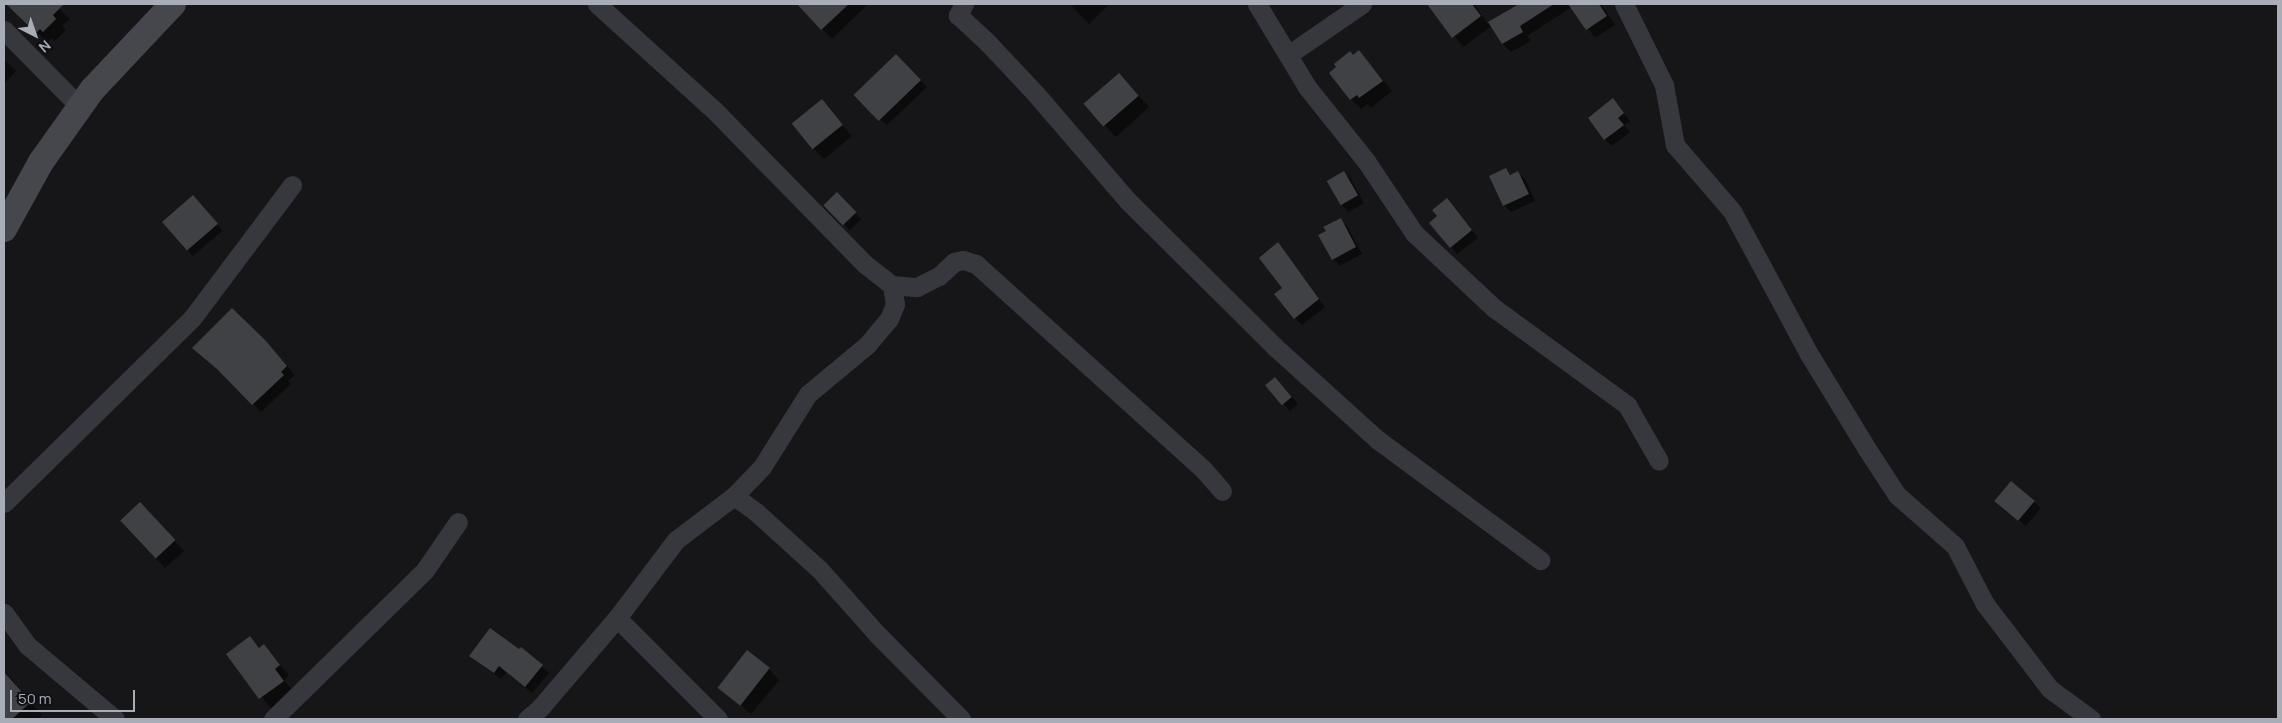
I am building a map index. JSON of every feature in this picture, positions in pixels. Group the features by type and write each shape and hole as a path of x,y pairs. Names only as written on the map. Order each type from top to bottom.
{"main road":[{"path":"4,229 41,162 92,90 173,4"}],"street":[{"path":"597,4 714,110 866,264 892,285 917,287 939,276 954,262 963,260 976,264 1203,468 1222,491"},
{"path":"1257,4 1307,87 1366,161 1414,234 1494,308 1627,405 1659,461"},
{"path":"1288,55 1362,4"},
{"path":"1624,4 1664,85 1676,145 1732,211 1809,354 1897,495 1955,546 1985,604 2050,689 2091,719"},
{"path":"956,8 1035,93 1128,201 1276,347 1378,440 1540,560"},
{"path":"4,30 80,107"},
{"path":"4,503 193,317 292,186"},
{"path":"526,719 540,708 617,618 676,540 734,496 762,467 808,394 867,345 889,319 894,304 892,285"},
{"path":"734,496 756,512 820,570 878,635 961,719"},
{"path":"273,719 426,570 458,522"},
{"path":"4,613 27,645 115,719"},
{"path":"617,618 718,719"}],"building":[{"path":"6,4 64,4 53,15 56,19 43,32 40,29 36,33"},
{"path":"797,4 849,4 821,30"},
{"path":"1427,4 1472,4 1481,16 1452,38"},
{"path":"1519,4 1554,4 1520,26 1523,32 1502,44 1488,22"},
{"path":"1568,4 1599,4 1607,16 1586,30"},
{"path":"1359,50 1383,81 1359,98 1357,95 1350,100 1329,73 1336,67 1334,64 1350,51 1353,55"},
{"path":"896,54 921,80 879,121 854,95"},
{"path":"1119,73 1139,96 1103,126 1084,104"},
{"path":"1613,98 1624,113 1618,118 1624,125 1604,140 1588,118"},
{"path":"822,99 843,125 812,149 792,124"},
{"path":"1506,168 1510,175 1518,171 1529,194 1503,206 1489,176"},
{"path":"1344,171 1358,195 1341,205 1327,181"},
{"path":"837,192 856,212 843,225 823,205"},
{"path":"193,195 218,224 187,251 162,222"},
{"path":"1447,198 1472,230 1450,248 1429,223 1437,216 1432,210"},
{"path":"1341,218 1356,247 1332,260 1318,235 1326,231 1323,227"},
{"path":"1278,242 1319,299 1294,319 1274,294 1282,288 1259,258"},
{"path":"232,308 266,341 287,366 281,372 284,375 252,405 217,369 192,348"},
{"path":"1275,377 1292,397 1282,405 1265,385"},
{"path":"2011,481 2035,501 2018,521 1994,501"},
{"path":"140,502 175,540 156,558 120,520"},
{"path":"490,628 519,649 521,647 543,665 525,687 499,666 494,673 469,656"},
{"path":"250,636 259,648 264,644 280,665 275,669 284,681 259,699 226,654"},
{"path":"747,650 770,668 740,706 717,688"},
{"path":"4,672 31,702 12,719 4,719"}]}
